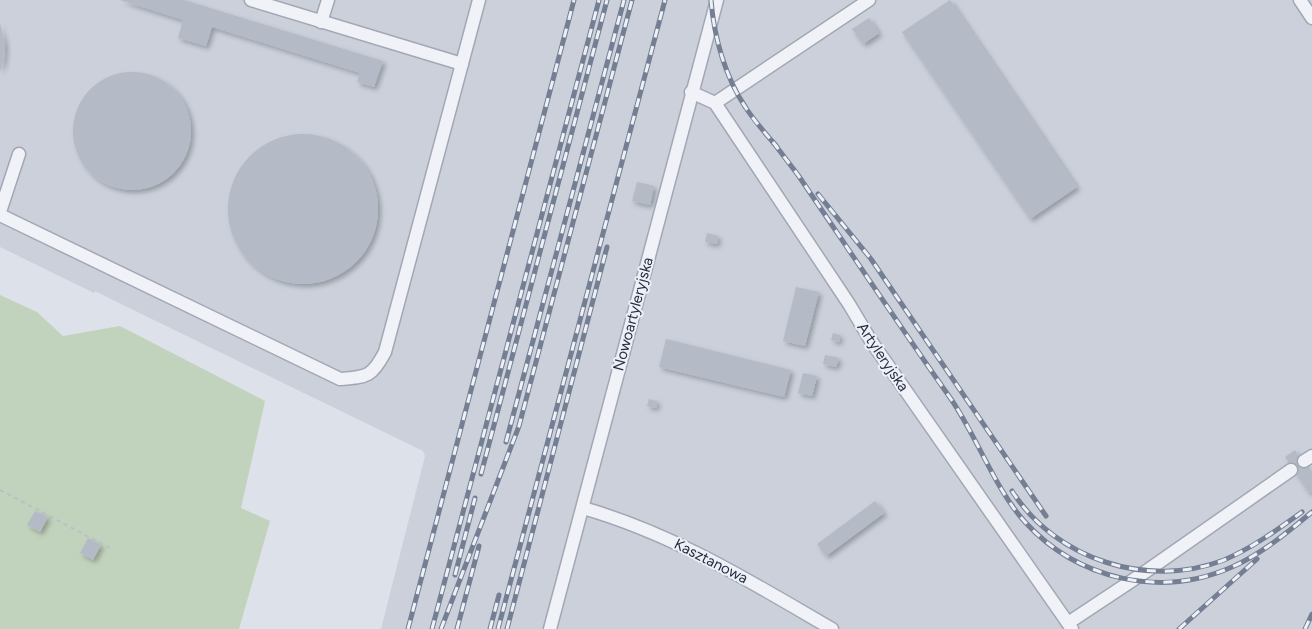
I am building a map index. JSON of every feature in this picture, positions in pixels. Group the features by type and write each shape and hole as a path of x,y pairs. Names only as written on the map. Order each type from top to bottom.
{"lane":[{"path":"251,0 462,64"},
{"path":"321,22 328,0"},
{"path":"0,215 340,379 363,377 377,369 386,352 479,0"},
{"name":"Nowoartyleryjska","path":"550,629 691,92 717,0"},
{"path":"691,92 716,103 869,0"},
{"path":"1300,0 1312,18"},
{"name":"Artyleryjska","path":"716,103 849,304 871,341 1070,626"},
{"path":"0,212 19,154"},
{"path":"1070,626 1292,470"},
{"name":"Kasztanowa","path":"583,508 659,534 730,569 832,629"}],"path":[{"path":"0,490 110,548"}],"shaded area":[{"path":"0,0 1312,0 1312,629 381,629 425,456 423,451 95,291 94,293 0,247"}],"green space":[{"path":"0,295 37,312 63,336 120,326 265,401 241,508 270,521 239,629 0,629"}],"building":[{"path":"120,0 184,0 383,61 374,87 357,82 360,73 212,27 206,46 178,38 183,20"},
{"path":"950,0 1077,187 1030,219 902,32"},
{"path":"869,18 879,33 863,44 852,29"},
{"path":"0,23 5,45 4,59 0,72"},
{"path":"132,72 155,76 174,89 187,108 191,131 187,154 174,173 155,186 132,190 109,186 90,173 77,154 73,131 77,108 90,89 109,76"},
{"path":"303,134 318,135 332,139 345,146 356,156 366,167 373,180 377,194 377,224 373,238 366,251 356,262 345,272 332,279 318,283 303,284 288,283 274,279 261,272 250,262 240,251 233,238 229,224 228,209 229,194 233,180 240,167 250,156 261,146 274,139 288,135"},
{"path":"637,182 654,186 650,205 632,201"},
{"path":"707,233 718,236 717,244 705,242"},
{"path":"796,287 819,292 805,346 783,341"},
{"path":"833,333 840,335 839,342 831,340"},
{"path":"666,339 791,370 784,397 659,367"},
{"path":"825,355 839,358 836,367 823,364"},
{"path":"803,373 817,376 812,396 798,393"},
{"path":"649,399 657,401 656,408 647,406"},
{"path":"1295,450 1312,476 1312,492 1309,493 1285,457"},
{"path":"875,501 884,513 826,556 817,544"},
{"path":"35,511 48,517 40,532 27,525"},
{"path":"88,538 101,545 93,560 80,553"}],"railway":[{"path":"408,629 574,0"},
{"path":"432,629 599,0"},
{"path":"481,474 607,0"},
{"path":"506,442 624,0"},
{"path":"441,629 519,426 632,0"},
{"path":"498,629 665,0"},
{"path":"711,0 715,28 726,70 750,113 777,147"},
{"path":"773,142 798,175 951,399 995,479 1014,509 1046,542 1069,558 1094,570 1121,578 1149,582 1205,577 1232,567 1253,556 1312,512"},
{"path":"818,194 871,259 1046,516"},
{"path":"507,629 607,247"},
{"path":"1012,491 1031,515 1053,535 1078,551 1106,562 1135,569 1165,571 1195,568 1224,560 1274,532 1302,512"},
{"path":"455,575 475,498"},
{"path":"457,629 479,546"},
{"path":"1179,629 1257,559"},
{"path":"490,629 499,595"},
{"path":"1305,629 1312,614"}]}
